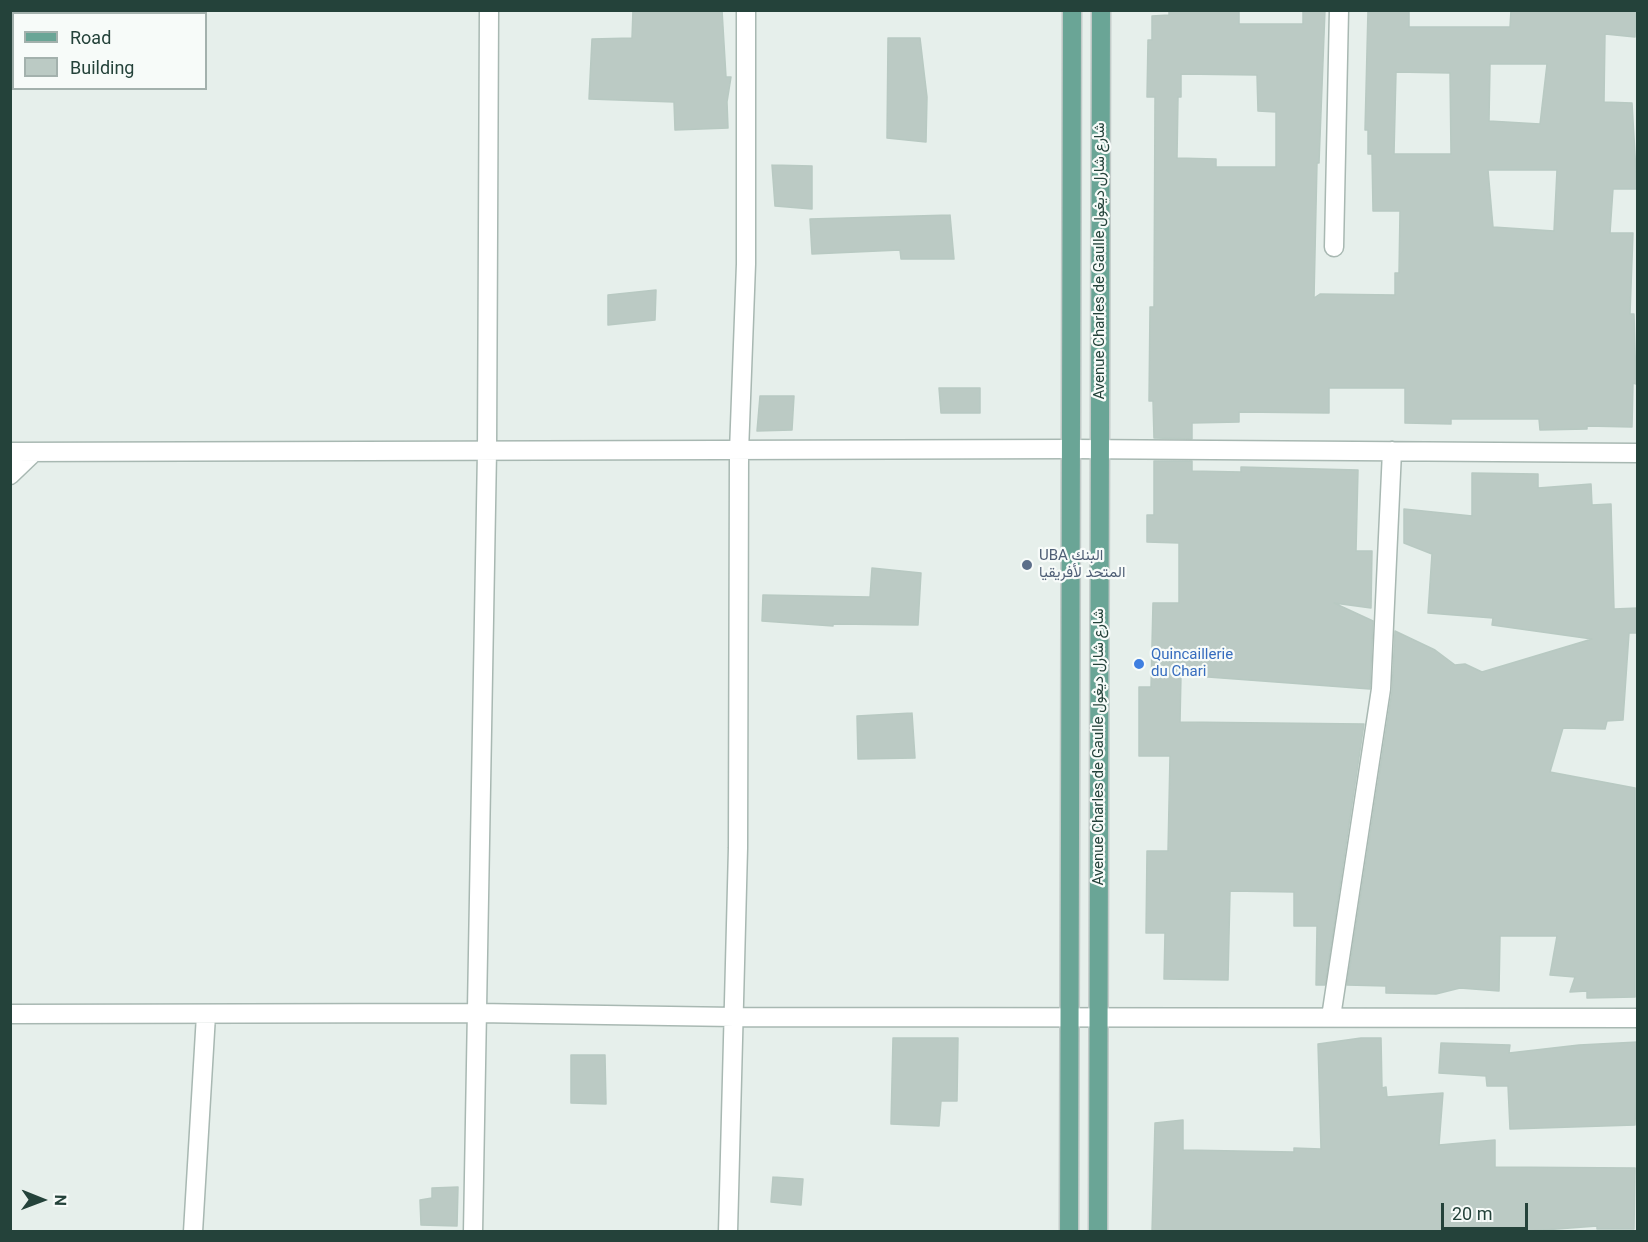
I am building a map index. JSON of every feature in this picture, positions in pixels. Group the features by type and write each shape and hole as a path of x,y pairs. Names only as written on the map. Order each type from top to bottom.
{"main road":[{"name":"Avenue Charles de Gaulle شارع شارل ديغول","path":"1069,1232 1072,10"},
{"name":"Avenue Charles de Gaulle شارع شارل ديغول","path":"1098,1232 1101,10"}],"street":[{"path":"473,1232 487,451 489,10"},
{"path":"728,1232 738,837 740,452 746,264 746,10"},
{"path":"1334,247 1339,10"},
{"path":"10,452 740,452 1072,449 1638,453"},
{"path":"1331,1017 1381,689 1392,451"},
{"path":"10,475 34,452"},
{"path":"10,1014 477,1013 734,1017 1638,1018"},
{"path":"193,1232 206,1015"}],"building":[{"path":"633,10 722,10 726,77 731,77 727,102 728,128 675,130 674,102 589,99 592,39 632,38"},
{"path":"1169,10 1239,10 1239,24 1303,24 1303,10 1325,10 1319,163 1317,163 1314,298 1320,294 1395,295 1395,273 1399,273 1400,211 1373,211 1372,154 1368,154 1368,130 1365,130 1368,10 1409,10 1409,27 1510,27 1511,10 1636,10 1635,37 1605,34 1604,102 1632,103 1637,189 1613,189 1610,233 1633,233 1630,314 1634,314 1636,384 1633,383 1632,427 1587,426 1587,429 1540,430 1539,419 1451,419 1451,424 1405,423 1405,388 1329,388 1329,413 1239,412 1239,422 1192,423 1192,439 1154,438 1153,401 1149,401 1150,307 1154,307 1155,97 1147,97 1148,40 1152,40 1152,16 1169,15","holes":["1490,64 1547,64 1540,124 1489,121","1396,72 1450,73 1451,154 1394,154","1181,74 1257,75 1258,111 1276,112 1276,167 1216,167 1216,159 1177,158 1178,97 1181,97","1488,170 1557,170 1554,231 1493,227"]},
{"path":"888,38 920,38 927,97 926,142 887,138"},
{"path":"772,165 812,166 812,209 775,206"},
{"path":"950,215 954,259 901,259 900,250 812,254 810,219"},
{"path":"656,290 655,320 608,325 608,295"},
{"path":"939,388 980,388 980,413 941,413"},
{"path":"760,396 794,396 792,430 757,431"},
{"path":"1154,461 1192,461 1192,471 1241,472 1241,467 1358,470 1356,551 1372,551 1371,608 1334,603 1373,621 1370,689 1181,675 1180,722 1364,724 1325,985 1316,985 1317,926 1294,926 1294,892 1230,891 1228,980 1164,979 1165,933 1146,933 1147,851 1168,851 1170,756 1139,756 1139,687 1151,687 1153,603 1179,603 1179,543 1147,542 1147,515 1154,515"},
{"path":"1472,473 1538,474 1538,488 1591,484 1592,505 1611,504 1614,609 1638,608 1638,633 1629,633 1623,720 1607,721 1605,729 1563,728 1550,772 1635,788 1635,997 1587,998 1587,991 1570,992 1575,977 1550,975 1557,936 1500,936 1499,991 1460,988 1436,994 1386,993 1386,986 1347,985 1392,691 1395,631 1435,650 1455,665 1465,664 1482,672 1592,639 1492,625 1493,618 1428,613 1432,554 1404,543 1404,509 1472,516"},
{"path":"872,568 921,573 918,625 833,624 833,626 762,621 763,595 870,597"},
{"path":"912,713 915,758 858,759 857,716"},
{"path":"893,1038 958,1038 957,1101 941,1101 939,1126 891,1124"},
{"path":"1361,1038 1381,1038 1382,1088 1386,1087 1387,1097 1443,1093 1439,1145 1495,1140 1495,1167 1635,1168 1634,1229 1597,1229 1597,1226 1517,1232 1152,1232 1155,1123 1183,1120 1183,1150 1294,1152 1294,1148 1321,1149 1318,1044"},
{"path":"1638,1042 1635,1125 1510,1129 1508,1086 1487,1086 1486,1076 1439,1073 1441,1043 1510,1045 1509,1053 1579,1045"},
{"path":"571,1055 605,1055 606,1104 571,1103"},
{"path":"773,1177 803,1179 801,1205 771,1202"},
{"path":"458,1187 457,1226 421,1225 420,1200 432,1198 432,1188"}],"place":[{"name":"UBA البنك المتحد لأفريقيا","path":"1027,565"},
{"name":"Quincaillerie du Chari","path":"1139,664"}]}
